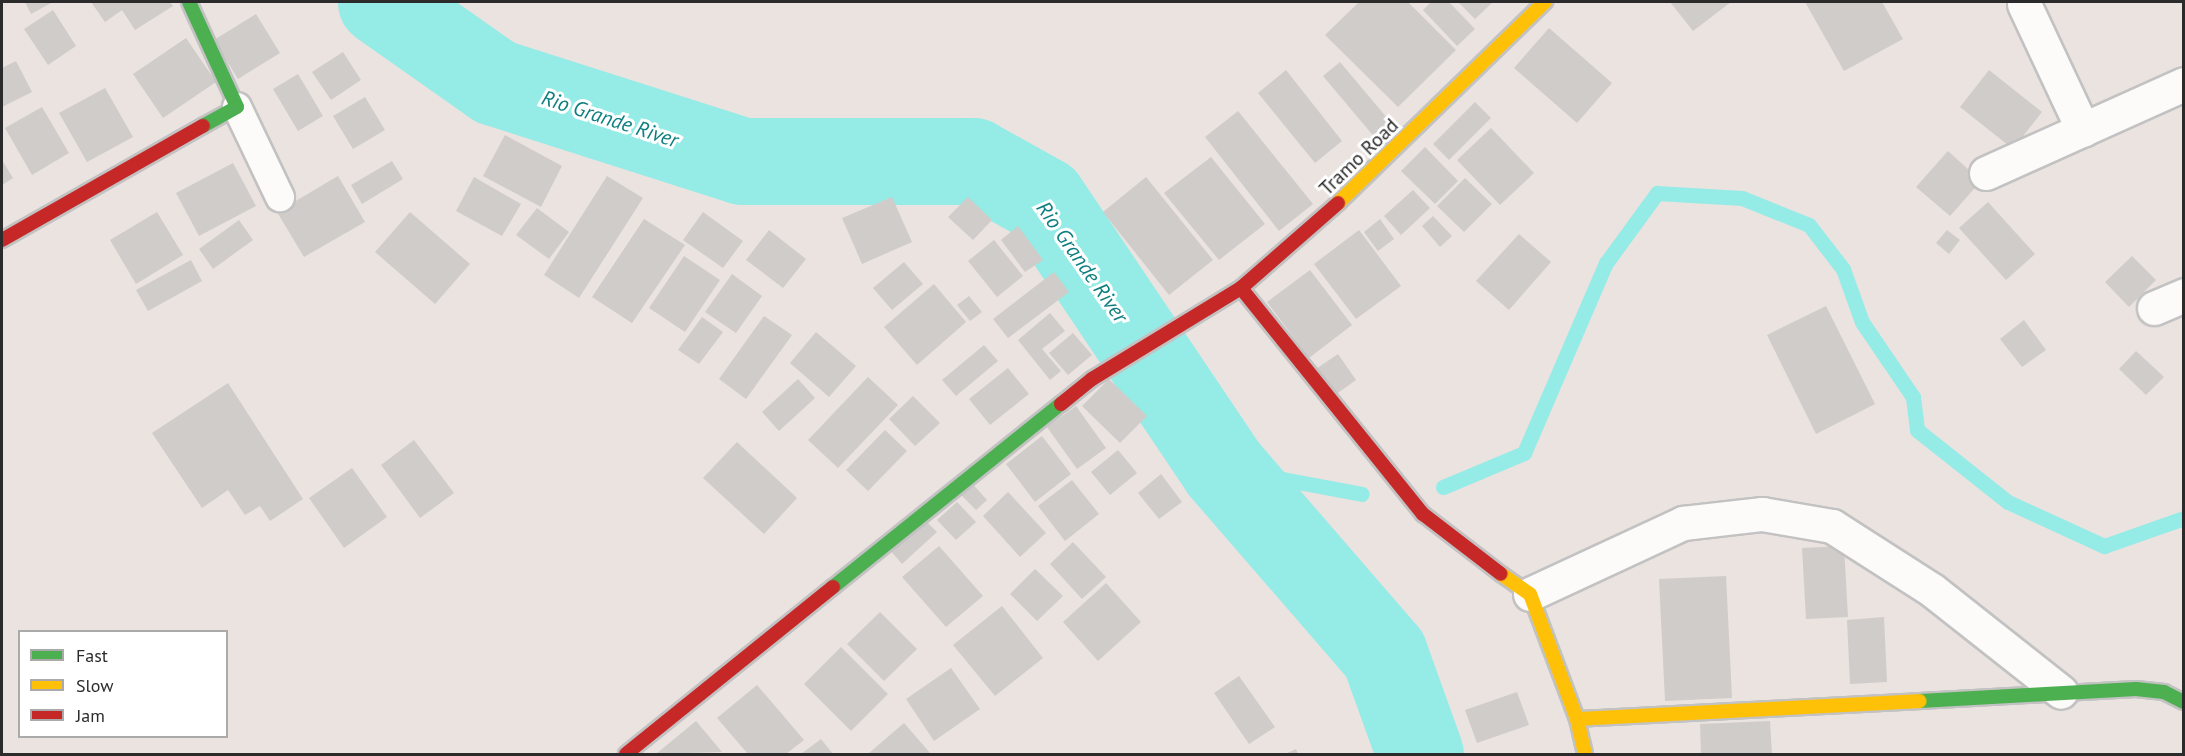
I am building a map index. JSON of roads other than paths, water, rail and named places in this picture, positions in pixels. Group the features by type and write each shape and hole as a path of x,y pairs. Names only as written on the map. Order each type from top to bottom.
{"street":[{"path":"2,240 237,107 189,2"},
{"name":"Tramo Road","path":"626,754 1092,379 1241,288 1300,240 1545,2"},
{"path":"2024,4 2083,130"},
{"path":"1986,173 2184,84"},
{"path":"1241,288 1423,514 1450,538 1530,594 1577,719 1585,754"},
{"path":"2154,308 2184,295"},
{"path":"1530,594 1683,523 1762,514 1832,526 1932,590 2061,692"},
{"path":"1577,719 2061,692 2145,690 2164,692 2184,702"}],"lane":[{"path":"237,107 280,196"}],"waterway":[{"name":"Rio Grande River","path":"381,2 495,82 742,161 973,161 1043,200 1223,468 1384,654 1420,754"},
{"path":"1443,487 1524,453 1606,263 1657,193 1742,198 1809,225 1843,269 1862,322 1913,397 1917,430 2008,502 2104,546 2184,518"},
{"path":"1223,468 1362,494"}]}
